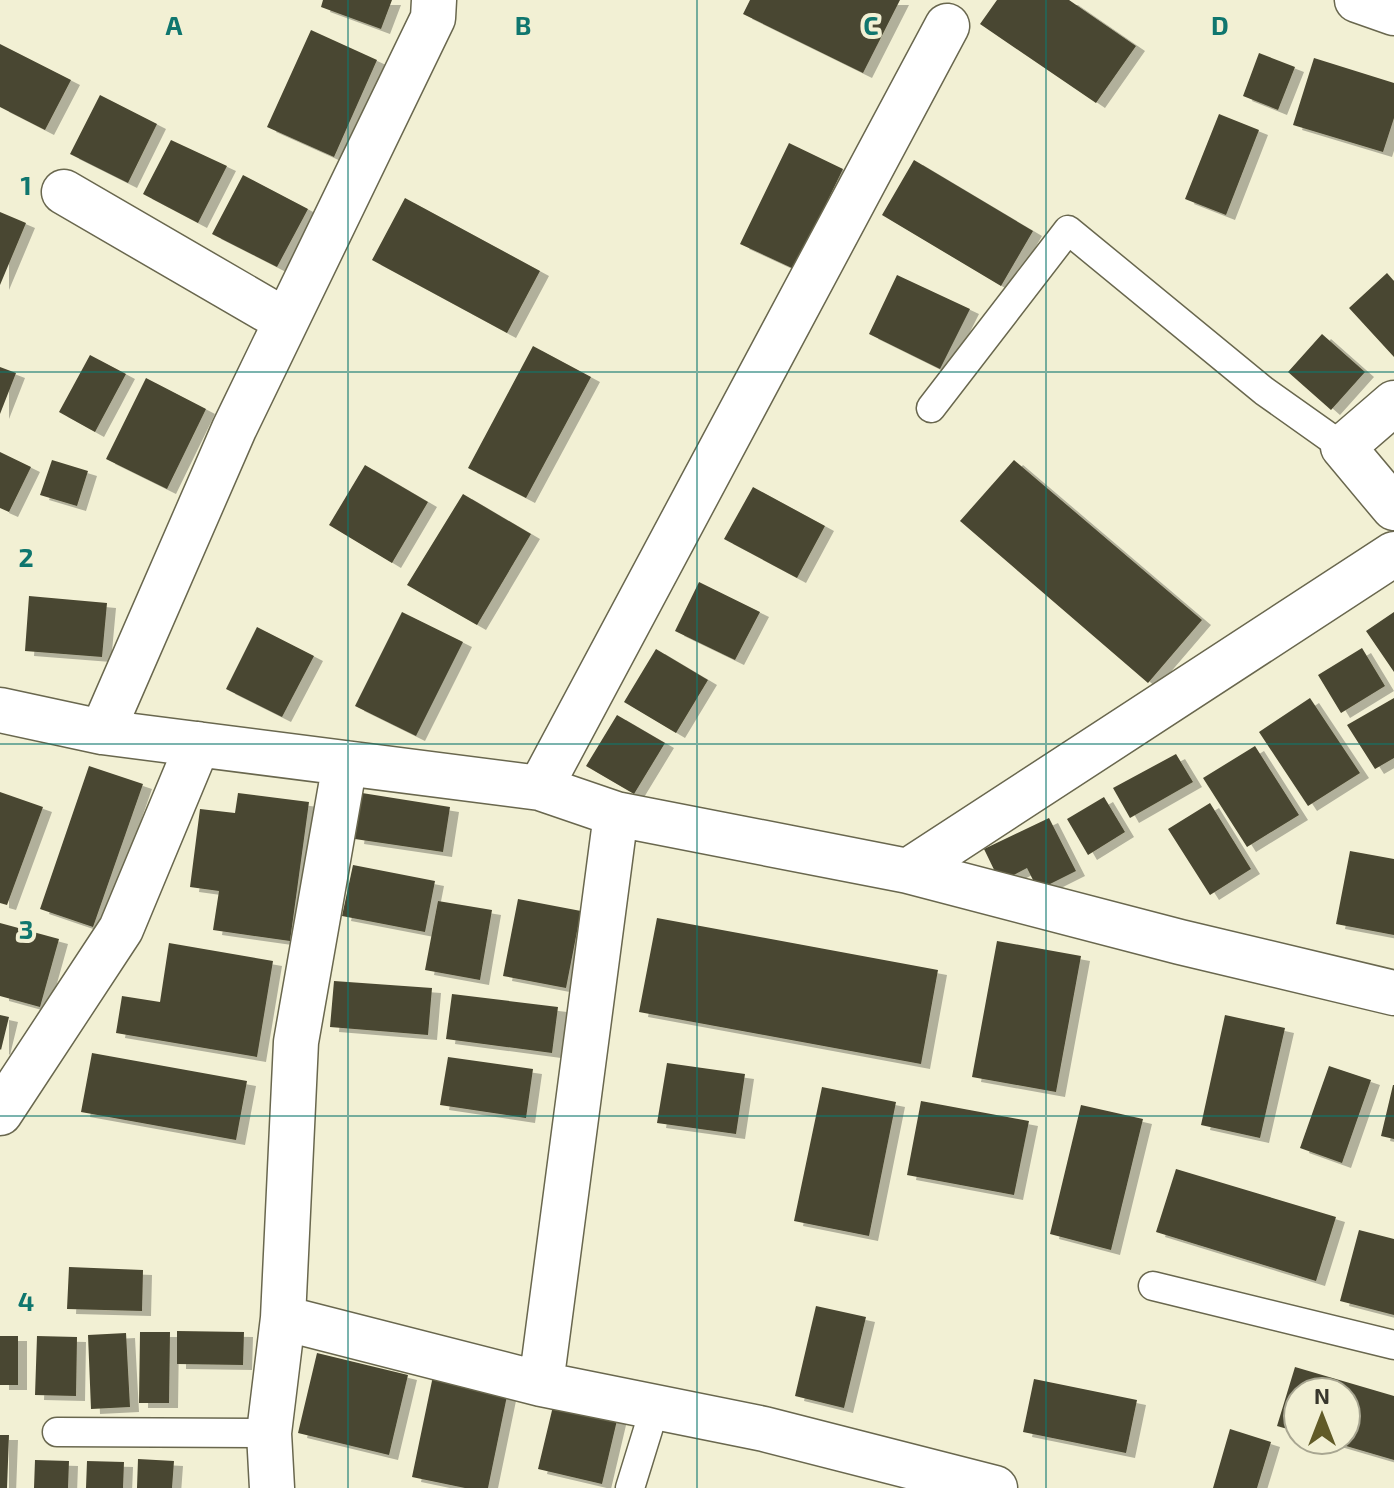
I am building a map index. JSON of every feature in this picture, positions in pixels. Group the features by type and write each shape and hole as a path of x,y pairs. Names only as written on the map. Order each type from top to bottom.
{"street":[{"path":"102,732 234,429 433,18 434,0"},
{"path":"1357,0 1394,13"},
{"path":"540,788 947,26"},
{"path":"64,192 286,321"},
{"path":"1394,403 1343,447 1394,508"},
{"path":"908,871 1394,554"},
{"path":"0,710 102,732 540,788 616,814 908,871 1180,942 1394,993"},
{"path":"0,1113 121,929 198,744"},
{"path":"272,1488 269,1433 283,1318 296,1042 345,763"},
{"path":"541,1384 616,814"},
{"path":"283,1318 541,1384 764,1429 995,1488"}],"lane":[{"path":"931,408 1068,230 1264,391 1343,447"},
{"path":"1153,1286 1394,1345"},
{"path":"630,1488 655,1407"},
{"path":"57,1432 269,1433"}],"building":[{"path":"323,0 392,0 381,29 321,7"},
{"path":"750,0 900,0 863,73 743,14"},
{"path":"997,0 1069,0 1136,46 1096,103 980,24"},
{"path":"311,30 377,60 334,157 267,127"},
{"path":"0,44 71,80 45,130 0,107"},
{"path":"1259,53 1295,67 1278,110 1243,96"},
{"path":"1314,58 1394,83 1394,118 1383,152 1293,125"},
{"path":"100,95 157,124 128,183 70,154"},
{"path":"1219,114 1259,130 1226,215 1185,199"},
{"path":"171,140 227,166 198,223 143,194"},
{"path":"789,143 843,169 794,269 740,244"},
{"path":"914,160 1033,231 1001,286 882,215"},
{"path":"243,175 308,209 277,267 212,234"},
{"path":"405,198 540,271 507,333 372,260"},
{"path":"0,212 26,223 0,285"},
{"path":"1387,273 1394,281 1394,357 1349,308"},
{"path":"897,275 970,309 940,369 869,334"},
{"path":"1322,334 1365,372 1331,410 1288,372"},
{"path":"533,346 591,377 526,498 468,468"},
{"path":"90,355 126,374 95,432 59,412"},
{"path":"0,367 16,373 0,414"},
{"path":"146,378 206,409 167,489 106,459"},
{"path":"0,452 31,467 9,512 0,508"},
{"path":"52,460 88,471 77,506 40,495"},
{"path":"1014,460 1202,620 1148,683 960,521"},
{"path":"365,465 428,502 392,563 329,525"},
{"path":"753,487 825,526 797,578 724,539"},
{"path":"463,494 531,534 477,625 407,585"},
{"path":"699,582 760,612 735,660 675,631"},
{"path":"29,596 107,603 102,657 25,651"},
{"path":"402,612 463,642 416,736 355,706"},
{"path":"1394,612 1394,672 1366,631"},
{"path":"257,627 314,656 282,717 226,689"},
{"path":"1362,648 1385,686 1341,713 1318,675"},
{"path":"656,649 708,680 676,733 624,702"},
{"path":"1310,698 1360,773 1308,806 1259,732"},
{"path":"1394,698 1394,758 1375,769 1347,725"},
{"path":"617,715 665,743 634,794 586,766"},
{"path":"1255,746 1299,815 1247,847 1203,778"},
{"path":"1176,754 1193,782 1130,818 1113,788"},
{"path":"89,766 143,784 93,927 40,909"},
{"path":"0,792 43,807 7,905 0,903"},
{"path":"238,793 309,802 290,941 213,930 219,891 190,887 200,809 235,813"},
{"path":"362,793 450,807 443,852 355,839"},
{"path":"1104,797 1125,832 1088,855 1067,819"},
{"path":"1210,803 1251,869 1210,895 1168,829"},
{"path":"1049,818 1076,871 1038,890 1027,868 1000,882 984,849"},
{"path":"1350,851 1394,859 1394,935 1336,924"},
{"path":"353,865 435,881 425,932 342,916"},
{"path":"518,899 581,911 566,988 503,976"},
{"path":"438,901 492,910 480,980 425,970"},
{"path":"657,918 938,970 921,1064 639,1012"},
{"path":"0,923 59,939 40,1007 0,996"},
{"path":"997,941 1081,956 1056,1092 972,1077"},
{"path":"169,943 273,961 257,1057 116,1033 122,996 160,1002"},
{"path":"334,981 432,988 428,1035 330,1027"},
{"path":"452,994 558,1007 552,1053 446,1039"},
{"path":"0,1015 9,1017 1,1050 0,1049"},
{"path":"1225,1015 1285,1028 1260,1138 1201,1125"},
{"path":"92,1053 247,1081 236,1140 81,1112"},
{"path":"448,1057 533,1069 526,1118 440,1105"},
{"path":"667,1063 745,1074 736,1134 657,1123"},
{"path":"1329,1066 1371,1080 1342,1163 1300,1148"},
{"path":"1394,1085 1394,1139 1381,1136"},
{"path":"822,1087 896,1102 869,1236 794,1221"},
{"path":"921,1101 1029,1121 1014,1195 907,1175"},
{"path":"1081,1105 1143,1119 1111,1250 1050,1234"},
{"path":"1176,1169 1336,1217 1316,1281 1156,1232"},
{"path":"1359,1230 1394,1239 1394,1315 1340,1301"},
{"path":"69,1267 143,1270 142,1311 67,1309"},
{"path":"816,1306 866,1317 844,1408 795,1396"},
{"path":"177,1331 244,1332 243,1365 177,1364"},
{"path":"140,1332 170,1332 169,1403 139,1403"},
{"path":"126,1333 130,1407 91,1409 88,1335"},
{"path":"0,1336 18,1336 18,1385 0,1385"},
{"path":"37,1336 77,1337 76,1396 35,1395"},
{"path":"317,1353 408,1375 389,1455 298,1433"},
{"path":"1295,1367 1326,1376 1292,1376"},
{"path":"433,1376 508,1391 488,1488 465,1488 412,1477"},
{"path":"1034,1379 1137,1400 1126,1453 1023,1432"},
{"path":"1362,1387 1394,1396 1394,1460 1362,1451"},
{"path":"554,1402 618,1416 602,1484 538,1469"},
{"path":"1282,1410 1282,1427 1277,1426"},
{"path":"1230,1429 1271,1442 1257,1488 1213,1488"},
{"path":"0,1435 9,1435 7,1488 0,1488"},
{"path":"138,1459 174,1461 172,1488 137,1488"},
{"path":"35,1460 69,1461 68,1488 34,1488"},
{"path":"87,1461 124,1462 123,1488 86,1488"}]}
